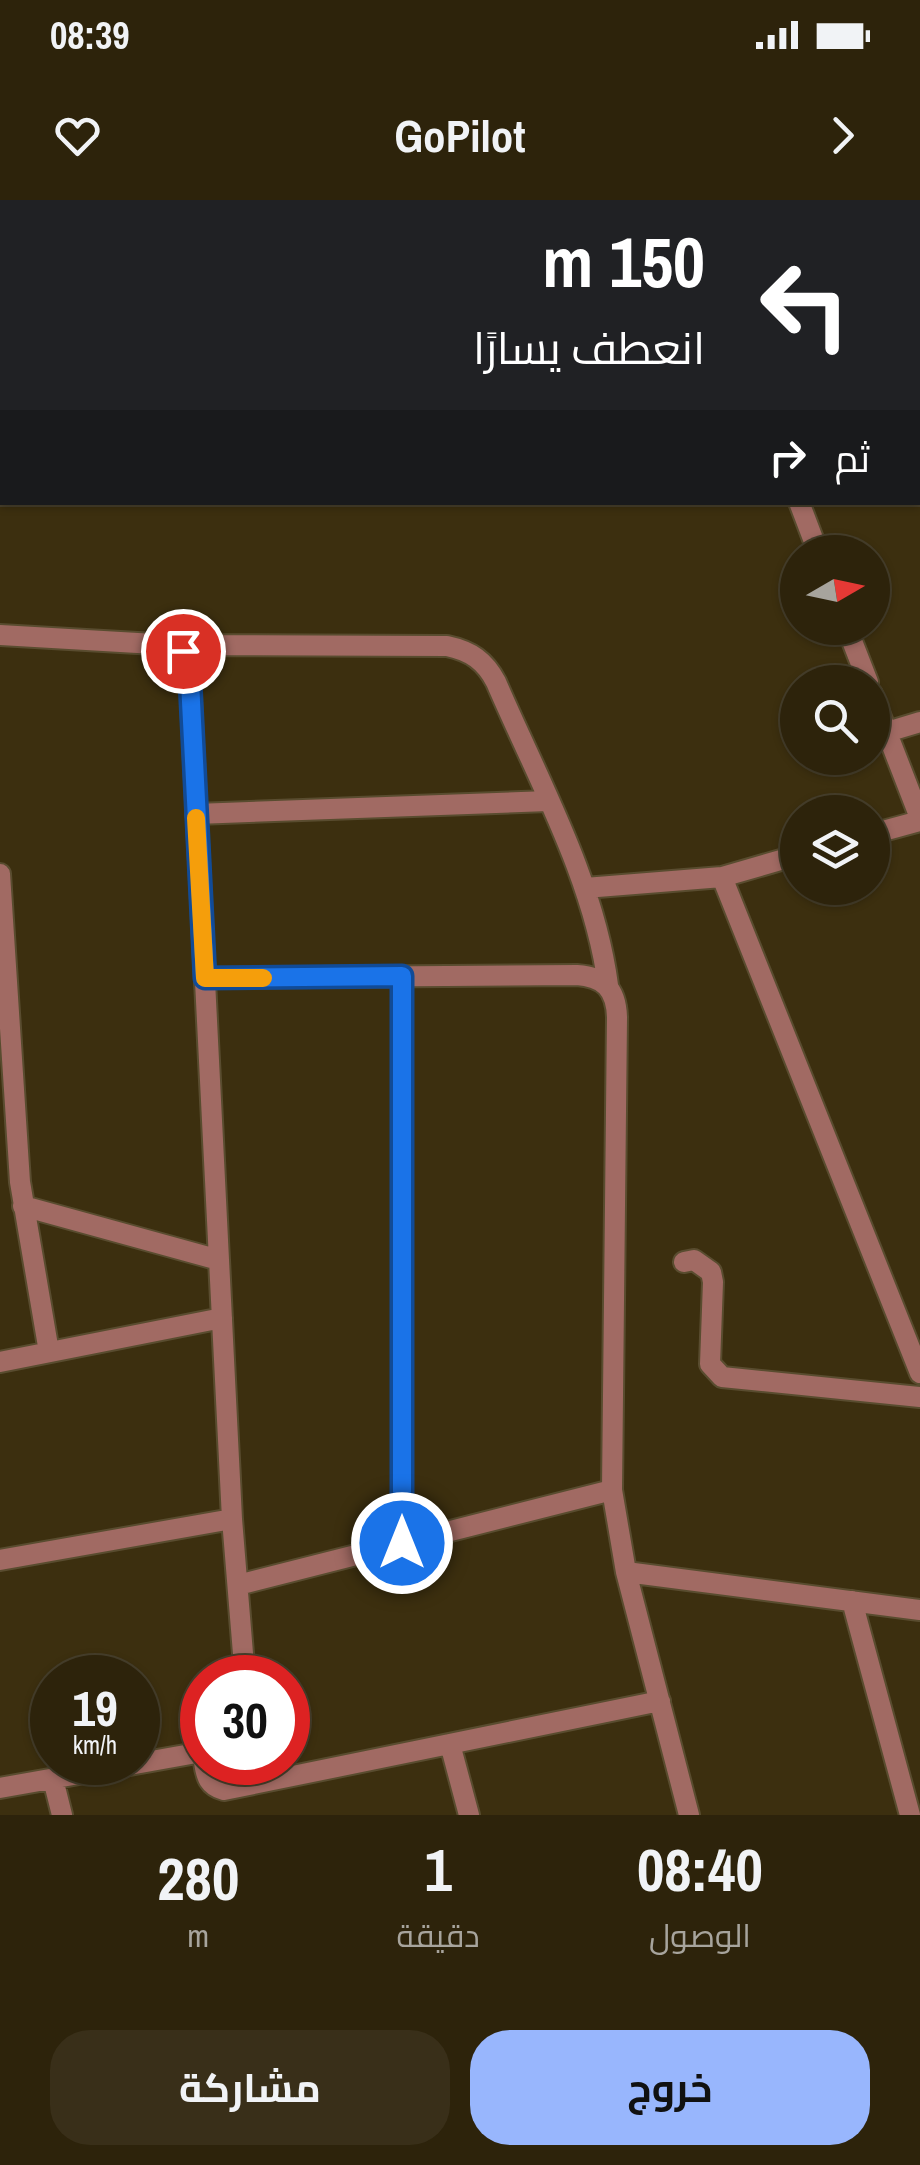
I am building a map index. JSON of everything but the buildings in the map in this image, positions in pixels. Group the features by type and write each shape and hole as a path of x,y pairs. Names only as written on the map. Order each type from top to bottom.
{"street":[{"path":"800,505 812,535"},
{"path":"0,635 172,645 447,646 463,649 489,668 585,888 608,986 616,1000 612,1490 626,1572 689,1815"},
{"path":"172,645 183,651 189,662 232,1518 243,1655"},
{"path":"890,731 920,722"},
{"path":"890,740 920,819 890,828"},
{"path":"196,814 548,802"},
{"path":"585,888 722,876 780,860"},
{"path":"0,874 10,1184 23,1206 49,1352"},
{"path":"722,876 920,1373"},
{"path":"402,976 402,1543"},
{"path":"205,978 576,976 594,977 608,986"},
{"path":"23,1206 219,1260"},
{"path":"684,1262 694,1260 711,1272 710,1364 722,1377 920,1396"},
{"path":"0,1362 222,1318"},
{"path":"238,1585 612,1490"},
{"path":"0,1560 232,1518"},
{"path":"626,1572 920,1610"},
{"path":"852,1601 910,1815"},
{"path":"310,1772 660,1701"},
{"path":"450,1744 469,1815"},
{"path":"0,1788 30,1783"},
{"path":"54,1785 62,1815"},
{"path":"212,1785 224,1790 249,1785"}],"slow traffic":[{"path":"196,818 205,978 263,978"}],"route":[{"path":"183,651 189,662 205,978 402,976 402,1543"}]}
